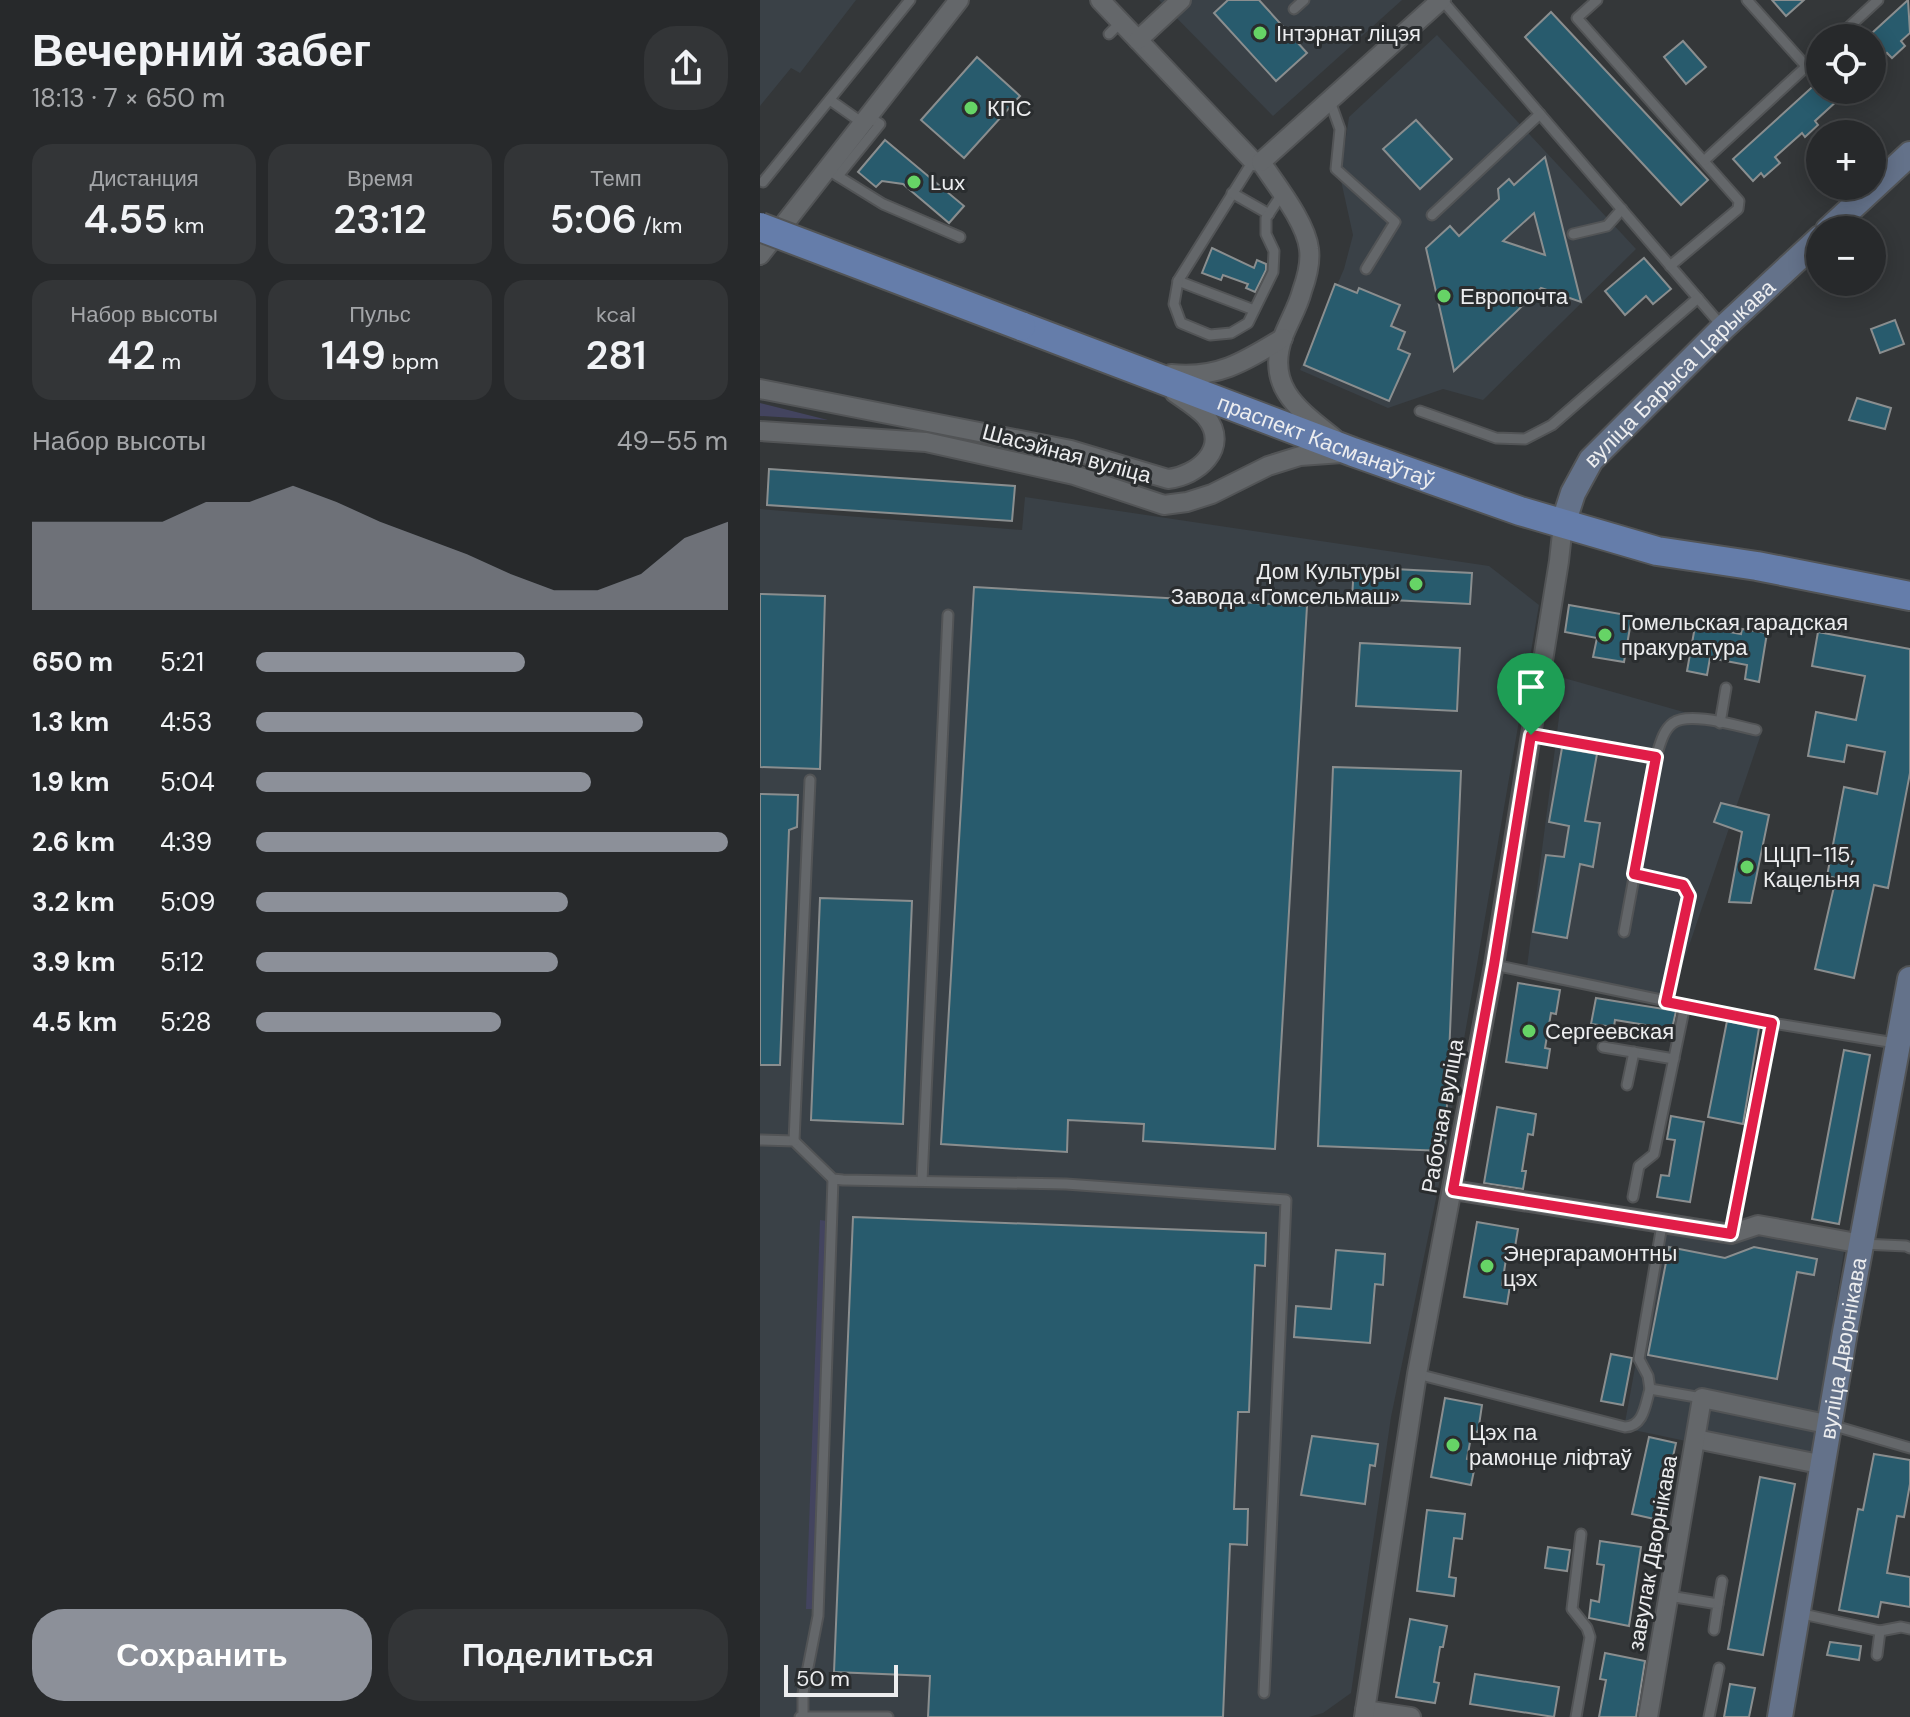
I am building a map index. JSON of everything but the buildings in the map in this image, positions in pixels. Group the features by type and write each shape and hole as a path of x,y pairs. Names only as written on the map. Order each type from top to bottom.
{"main road":[{"name":"праспект Касманаўтаў","path":"760,227 1353,452 1563,524 1657,551 1757,566 1910,596"}],"street":[{"path":"760,255 833,173 867,120 959,0"},
{"path":"1100,0 1115,28 1138,40 1257,162 1299,221 1309,246 1307,278 1299,305 1283,338 1277,366 1283,389 1301,411 1353,452"},
{"path":"1138,40 1181,0"},
{"path":"1257,162 1330,101 1434,2"},
{"path":"1843,216 1910,154"},
{"name":"вуліца Барыса Царыкава","path":"1563,524 1573,493 1591,460 1723,328 1806,251"},
{"path":"1138,370 1192,376 1227,370 1283,338"},
{"name":"Шасэйная вуліца","path":"760,389 1071,450 1168,479 1183,477 1202,466 1212,454 1215,443 1213,431 1206,418 1183,398 1138,370"},
{"name":"Шасэйная вуліца","path":"760,431 926,442 1074,475 1164,505 1212,494 1268,466 1300,456 1353,452"},
{"name":"Рабочая вуліца","path":"1364,1713 1417,1374 1494,965 1563,524"},
{"name":"вуліца Дворнікава","path":"1780,1717 1897,1044 1907,1017 1910,979"},
{"path":"1453,1190 1662,1225 1731,1234 1758,1225 1862,1244"},
{"path":"1702,1398 1831,1425"},
{"name":"завулак Дворнікава","path":"1648,1717 1702,1398"},
{"path":"1696,1439 1824,1465"},
{"path":"1364,1713 1411,1717"}],"lane":[{"path":"763,182 910,0"},
{"path":"1294,9 1304,0"},
{"path":"1597,0 1577,18 1739,201 1738,209 1670,266"},
{"path":"1705,160 1806,66 1747,0"},
{"path":"1852,24 1878,0"},
{"path":"1434,2 1540,114 1723,328"},
{"path":"830,100 867,120"},
{"path":"1330,101 1340,129 1336,169 1395,222 1366,269"},
{"path":"1432,215 1540,114"},
{"path":"1257,162 1232,193 1178,281 1174,304 1181,323 1210,335 1231,333 1248,323 1273,272 1274,251 1266,234 1266,218 1282,194"},
{"path":"833,173 883,204 960,237"},
{"path":"1232,193 1269,214"},
{"path":"1573,234 1607,226 1622,209"},
{"path":"1178,281 1254,310"},
{"path":"1420,411 1496,438 1525,439 1552,425 1698,298"},
{"path":"922,1181 948,615"},
{"path":"1720,723 1726,688"},
{"path":"1624,932 1656,757 1663,736 1674,722 1687,717 1756,730"},
{"path":"1531,735 1656,757"},
{"path":"794,1141 810,780"},
{"path":"1634,874 1683,885 1689,896 1666,1002"},
{"path":"1494,965 1772,1023 1897,1044"},
{"path":"1633,1197 1639,1166 1654,1154 1685,1005"},
{"path":"1731,1234 1772,1023"},
{"path":"1603,1047 1674,1059"},
{"path":"1627,1085 1634,1052"},
{"path":"760,1140 794,1141 833,1179 1066,1184 1286,1200 1264,1693"},
{"path":"833,1179 818,1616 803,1693 802,1717 888,1717"},
{"path":"1417,1374 1625,1427 1638,1425 1650,1389 1648,1376 1639,1359 1662,1225"},
{"path":"1862,1244 1910,1248"},
{"path":"1650,1389 1702,1398"},
{"path":"1831,1425 1910,1448"},
{"path":"1576,1717 1590,1637 1572,1609 1581,1534"},
{"path":"1714,1630 1722,1581"},
{"path":"1669,1596 1718,1604"},
{"path":"1798,1613 1880,1631 1901,1627 1910,1629"},
{"path":"1877,1655 1880,1631"},
{"path":"1709,1717 1719,1668"}],"shaded area":[{"path":"760,0 856,0 800,73 791,68 760,106"},
{"path":"1159,0 1402,0 1273,116"},
{"path":"1437,35 1636,249 1483,400 1443,389 1388,408 1300,370 1344,269 1353,235 1340,176 1349,117"},
{"path":"760,403 828,420 760,416"},
{"path":"1025,497 1489,566 1539,605 1439,1184 1391,1417 1351,1693 1323,1713 1309,1717 760,1717 760,509 1022,530"},
{"path":"1564,678 1761,734 1673,1000 1527,967"},
{"path":"820,1220 827,1221 813,1609 806,1609"},
{"path":"1660,1230 1762,1230 1845,1245 1810,1467 1624,1428"}],"place":[{"name":"Інтэрнат ліцэя","path":"1260,33"},
{"name":"КПС","path":"971,108"},
{"name":"Lux","path":"914,182"},
{"name":"Европочта","path":"1444,296"},
{"name":"Дом Культуры Завода «Гомсельмаш»","path":"1416,584"},
{"name":"Гомельская гарадская пракуратура","path":"1605,635"},
{"name":"ЦЦП-115, Кацельня","path":"1747,867"},
{"name":"Сергеевская","path":"1529,1031"},
{"name":"Энергарамонтны цэх","path":"1487,1266"},
{"name":"Цэх па рамонце ліфтаў","path":"1453,1445"}],"route":[{"path":"1531,735 1656,757 1634,874 1683,885 1689,896 1666,1002 1772,1023 1731,1234 1453,1190 1531,735"}]}
